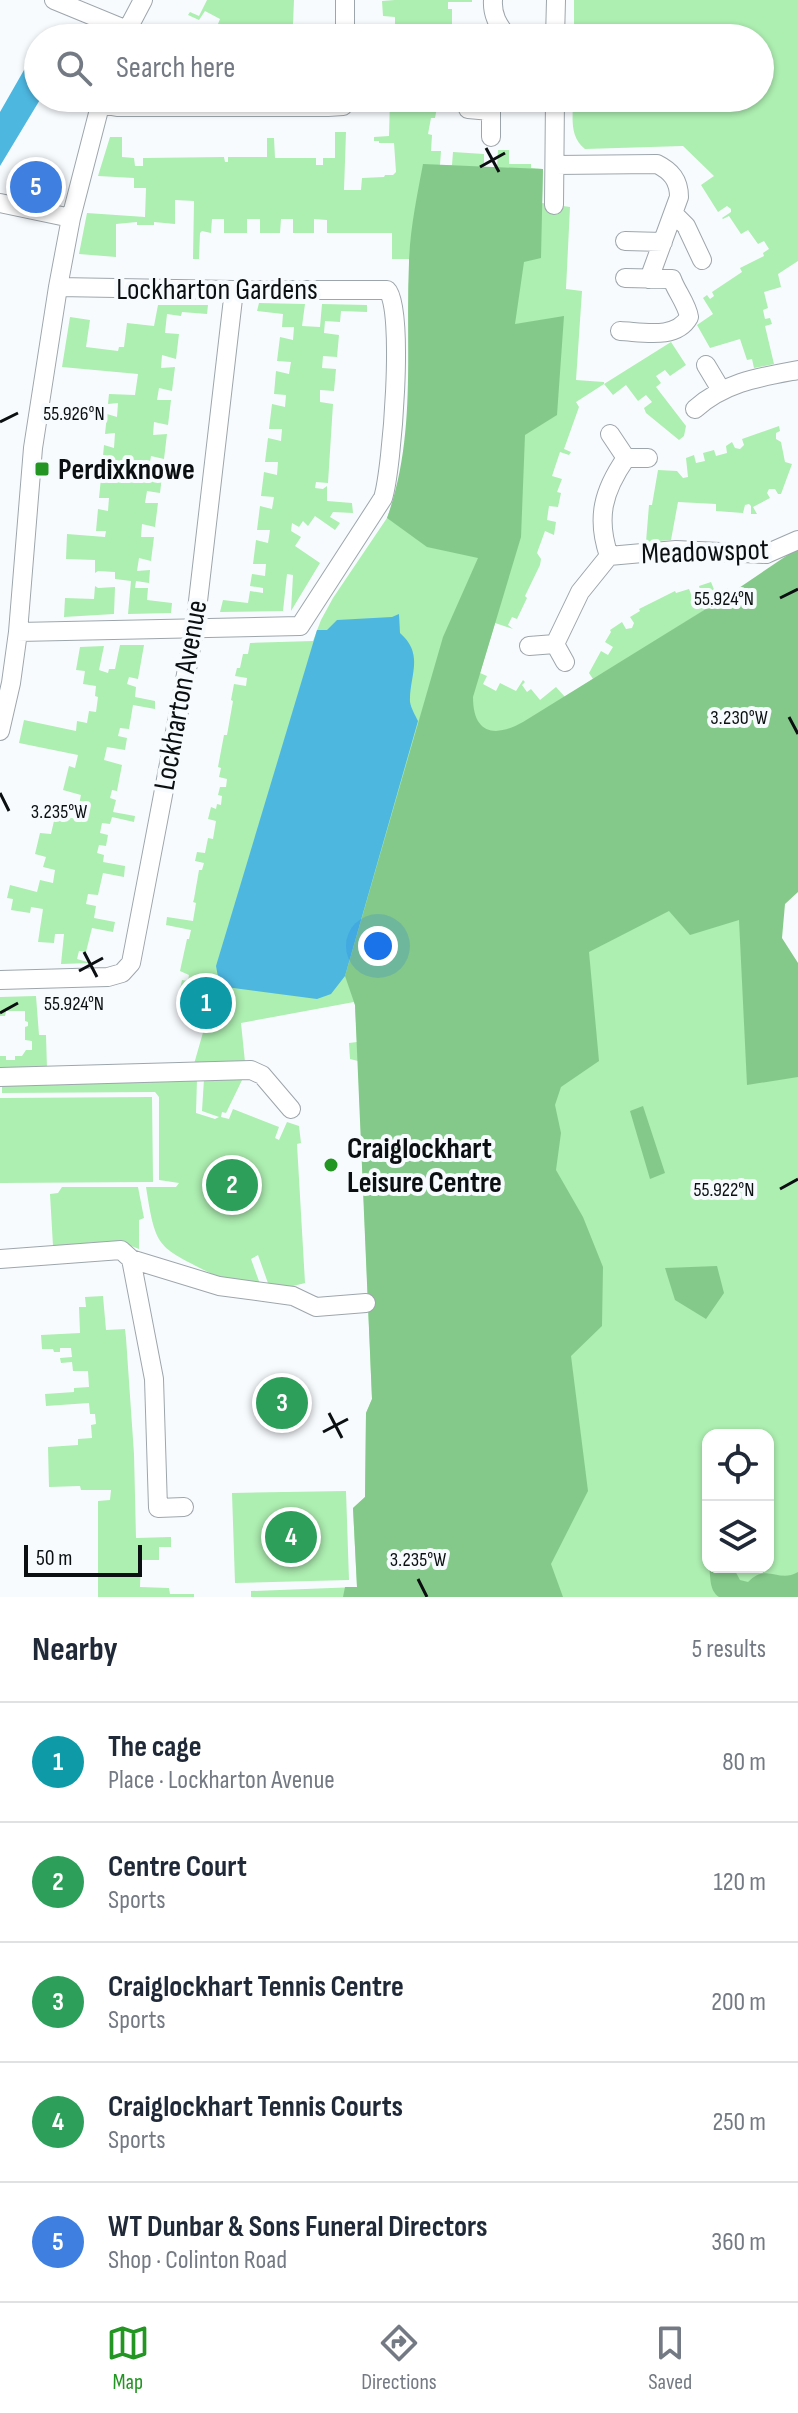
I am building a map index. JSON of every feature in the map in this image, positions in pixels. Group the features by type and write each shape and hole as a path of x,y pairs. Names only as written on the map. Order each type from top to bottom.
{"street":[{"path":"54,0 110,24"},
{"path":"130,24 143,0"},
{"path":"345,0 345,24"},
{"path":"493,0 498,24"},
{"path":"555,24 556,0"},
{"path":"0,731 18,632 33,448 58,287 71,218 98,112"},
{"path":"491,112 491,137"},
{"path":"554,205 555,112"},
{"path":"555,165 657,164 669,171 676,180 679,197 649,279"},
{"path":"3,198 71,218"},
{"path":"674,214 686,226 702,260"},
{"path":"625,241 663,242"},
{"path":"620,331 671,332 689,317 672,279 625,278"},
{"name":"Lockharton Gardens","path":"58,287 376,289 392,294 394,411 388,482 383,498 300,626 195,627"},
{"name":"Lockharton Avenue","path":"0,980 108,977 119,975 129,967 195,627 234,290"},
{"path":"706,365 721,390"},
{"path":"695,409 721,390 755,377 798,370"},
{"path":"610,434 626,458 648,458"},
{"name":"Meadowspot","path":"609,556 601,526 604,507 610,486 626,458"},
{"name":"Meadowspot","path":"555,644 580,592 609,556 684,549 766,554 798,540"},
{"path":"18,632 195,627"},
{"path":"529,646 555,644 565,662"},
{"path":"0,1077 251,1070 262,1075 291,1109"},
{"path":"0,1259 121,1250 131,1259 219,1286 293,1296 316,1307 366,1303"},
{"path":"131,1259 154,1379 158,1508 184,1507"}],"green space":[{"path":"207,0 294,0 293,24 218,24 220,19 205,11 199,20 188,15 190,12 199,16"},
{"path":"574,0 798,0 798,261 778,274 781,287 764,292 768,308 763,310 765,319 770,318 772,324 765,326 774,364 754,368 752,359 747,360 740,339 710,348 697,325 713,314 703,298 707,295 710,299 714,296 712,292 742,272 740,268 764,256 763,253 769,249 764,241 758,244 748,230 741,234 729,216 722,218 731,209 727,206 718,212 701,185 714,176 683,146 585,149 574,132 573,112 774,112 774,24 574,24"},
{"path":"382,1 472,2 448,2 448,9 452,9 452,24 395,24 395,17 383,16"},
{"path":"390,112 436,112 435,118 431,118 428,134 432,135 431,151 441,151 440,165 452,165 453,152 484,154 484,167 497,167 498,150 509,150 509,164 531,164 531,168 543,169 542,203 570,207 566,289 582,291 576,380 604,384 576,402 579,407 564,449 571,452 569,455 560,452 552,476 562,479 557,492 561,493 558,507 549,506 547,520 556,522 554,535 545,531 537,553 541,559 540,565 517,619 512,617 508,625 513,629 495,623 480,673 487,676 483,684 496,691 500,683 516,691 523,680 522,685 527,692 531,689 540,700 556,687 565,697 593,679 589,673 601,651 608,655 613,647 605,642 610,630 622,622 626,629 632,628 634,623 630,617 639,609 675,591 689,589 693,599 702,597 699,586 711,582 715,592 728,588 730,594 616,666 798,978 798,1597 251,1597 251,1591 357,1587 353,1508 365,1497 366,1413 372,1399 358,1061 350,1059 349,1043 357,1042 355,1005 354,1002 241,1023 245,1062 194,1064 214,994 205,991 203,996 179,993 182,980 188,981 189,975 180,971 191,930 166,925 167,917 193,921 199,870 202,870 204,863 195,861 197,852 205,853 208,838 213,839 216,821 208,819 211,807 216,809 217,804 221,805 222,796 218,795 220,787 226,787 227,779 219,777 221,768 218,767 224,735 227,735 234,684 246,686 247,678 235,676 243,654 248,654 250,643 313,641 333,598 387,518 403,461 409,400 409,259 392,259 392,233 327,233 327,220 314,219 314,233 293,233 293,219 281,219 280,233 260,233 260,219 247,219 247,233 224,233 224,219 212,219 211,233 200,233 199,259 193,259 194,201 175,200 175,224 116,224 116,257 79,254 87,213 145,217 146,188 134,188 134,178 98,176 110,137 122,137 122,157 134,158 135,166 143,166 143,158 224,157 228,162 228,157 267,157 267,138 274,138 275,158 316,158 316,165 323,165 323,158 335,158 335,132 346,132 344,190 361,190 362,178 384,177 396,172 394,143 374,141 374,137 389,136"},
{"path":"423,164 543,169 541,258 524,262 515,324 564,316 557,415 525,435 521,537 473,697 481,725 495,731 523,722 730,594 798,548 798,892 785,904 782,938 798,963 798,1077 747,1085 739,920 690,935 669,911 589,952 599,1061 561,1087 555,1105 561,1133 556,1170 583,1217 603,1267 602,1326 571,1356 588,1491 551,1564 563,1597 343,1597 345,1587 357,1587 353,1508 365,1497 366,1413 372,1399 355,1005 345,976 443,637 478,558 427,547 387,518 403,455 408,391 410,250"},
{"path":"259,303 305,304 302,326 320,327 322,304 367,305 367,312 341,311 340,322 325,321 324,333 339,335 337,357 323,356 322,368 336,369 334,391 320,390 320,402 333,404 328,483 316,482 315,488 327,486 327,501 352,503 353,513 333,512 330,517 340,523 335,530 315,516 308,526 303,521 299,527 292,523 291,531 301,537 295,546 320,563 291,611 293,575 287,574 283,611 220,612 223,600 248,603 250,591 263,593 263,588 250,586 252,574 265,576 266,564 253,564 256,540 268,543 270,530 257,530 260,506 272,509 274,497 261,496 264,472 277,475 278,462 265,462 268,438 281,441 282,429 269,429 272,404 285,407 286,395 274,394 276,371 289,374 291,362 277,361 280,337 293,340 294,327 282,327 283,314 257,311"},
{"path":"158,305 208,305 207,314 167,314 165,333 179,334 176,359 162,355 161,368 175,367 172,391 159,388 157,400 171,400 168,425 154,422 153,435 167,434 164,459 151,456 149,468 163,468 160,493 147,491 145,503 158,503 155,527 142,524 141,537 154,537 151,561 139,558 137,571 150,570 149,583 136,581 135,588 148,588 147,600 172,603 171,613 128,614 131,581 115,579 115,572 95,573 95,560 66,559 67,534 105,537 106,531 96,531 98,509 108,511 109,498 99,498 101,478 111,480 112,466 102,466 104,445 114,448 115,433 105,434 107,414 117,417 118,403 108,404 109,394 135,395 138,374 62,367 70,317 90,320 86,347 118,351 119,347 124,347 127,323 154,326"},
{"path":"671,342 686,365 670,376 665,370 656,376 661,383 656,387 686,426 684,436 679,440 646,413 644,408 652,402 646,395 638,401 626,385 613,395 604,384"},
{"path":"779,426 776,439 781,442 785,462 792,464 781,494 769,489 767,493 770,498 753,507 757,514 751,514 749,504 745,505 743,513 716,511 716,504 678,502 671,540 646,542 649,505 652,505 658,470 677,471 683,478 688,477 686,458 694,455 696,463 705,461 703,453 714,450 716,456 727,453 726,446 732,442 735,448 740,449 744,445 742,439"},
{"path":"95,586 115,587 114,614 64,617 65,598 94,599"},
{"path":"120,645 144,645 138,679 129,677 127,684 136,687 135,697 155,701 155,709 133,705 129,729 120,728 118,736 127,738 125,750 107,747 104,760 122,765 117,791 112,790 110,798 116,800 113,812 135,816 134,822 112,817 110,824 102,823 100,833 108,835 106,846 99,845 97,853 104,855 103,862 125,866 124,877 103,873 98,895 88,894 86,904 96,906 94,918 115,922 113,932 92,928 86,952 79,951 77,959 91,963 61,964 64,934 55,934 54,943 38,942 43,909 31,907 30,913 11,910 13,899 7,898 10,885 37,892 40,880 53,883 55,870 43,867 46,857 35,854 40,833 51,834 56,812 66,814 70,804 67,817 76,819 81,795 63,790 69,766 75,768 78,755 19,743 24,720 76,731 77,721 87,723 89,711 96,712 98,697 95,696 96,686 83,684 85,671 76,670 80,647 104,646 99,670 108,673 109,669 115,669"},
{"path":"36,996 39,1035 46,1035 47,1069 0,1070 0,1056 15,1060 15,1056 32,1050 32,1041 25,1040 28,1022 25,1021 25,1011 6,1011 5,1016 0,1016 0,997"},
{"path":"245,1074 226,1113 222,1112 221,1117 229,1119 233,1109 279,1127 275,1138 279,1140 287,1122 299,1126 301,1143 297,1144 305,1283 269,1286 258,1255 251,1259 260,1284 217,1280 214,1275 181,1258 163,1244 153,1224 146,1187 176,1187 179,1183 159,1180 159,1097 155,1092 2,1093 2,1085 197,1079 196,1113 215,1119 219,1117 202,1111 204,1079"},
{"path":"152,1097 153,1182 0,1183 0,1098"},
{"path":"643,1106 665,1173 650,1179 630,1111"},
{"path":"62,1187 138,1187 144,1218 139,1220 139,1249 108,1242 53,1246 50,1194 58,1193"},
{"path":"717,1266 724,1293 706,1319 675,1300 665,1268"},
{"path":"103,1296 106,1330 125,1329 134,1454 136,1538 171,1537 171,1547 159,1547 159,1560 141,1560 140,1587 169,1588 170,1594 194,1594 194,1597 98,1597 98,1501 110,1500 111,1490 81,1490 80,1486 49,1487 48,1447 78,1445 78,1439 92,1438 91,1425 96,1424 95,1414 90,1414 89,1403 46,1406 45,1394 74,1392 74,1388 89,1387 88,1371 73,1371 72,1362 61,1363 60,1358 72,1357 71,1348 60,1348 60,1352 42,1349 41,1335 80,1333 79,1307 86,1307 85,1297"},
{"path":"346,1491 349,1580 235,1583 232,1493"},
{"path":"798,1572 798,1597 719,1597 712,1587 710,1573 736,1573 740,1580 748,1582 761,1574 785,1576"}],"water":[{"path":"24,70 24,112 33,112 0,166 0,112"},
{"path":"399,614 400,633 408,641 414,658 410,702 418,721 345,976 331,994 317,999 226,987 218,977 216,966 317,630 327,630 337,620"}],"place":[{"name":"WT Dunbar & Sons Funeral Directors","path":"36,187"},
{"name":"Perdixknowe","path":"42,469"},
{"name":"The cage","path":"206,1003"},
{"name":"Craiglockhart Leisure Centre","path":"331,1165"},
{"name":"Centre Court","path":"232,1185"},
{"name":"Craiglockhart Tennis Centre","path":"282,1403"},
{"name":"Craiglockhart Tennis Courts","path":"291,1537"}]}
